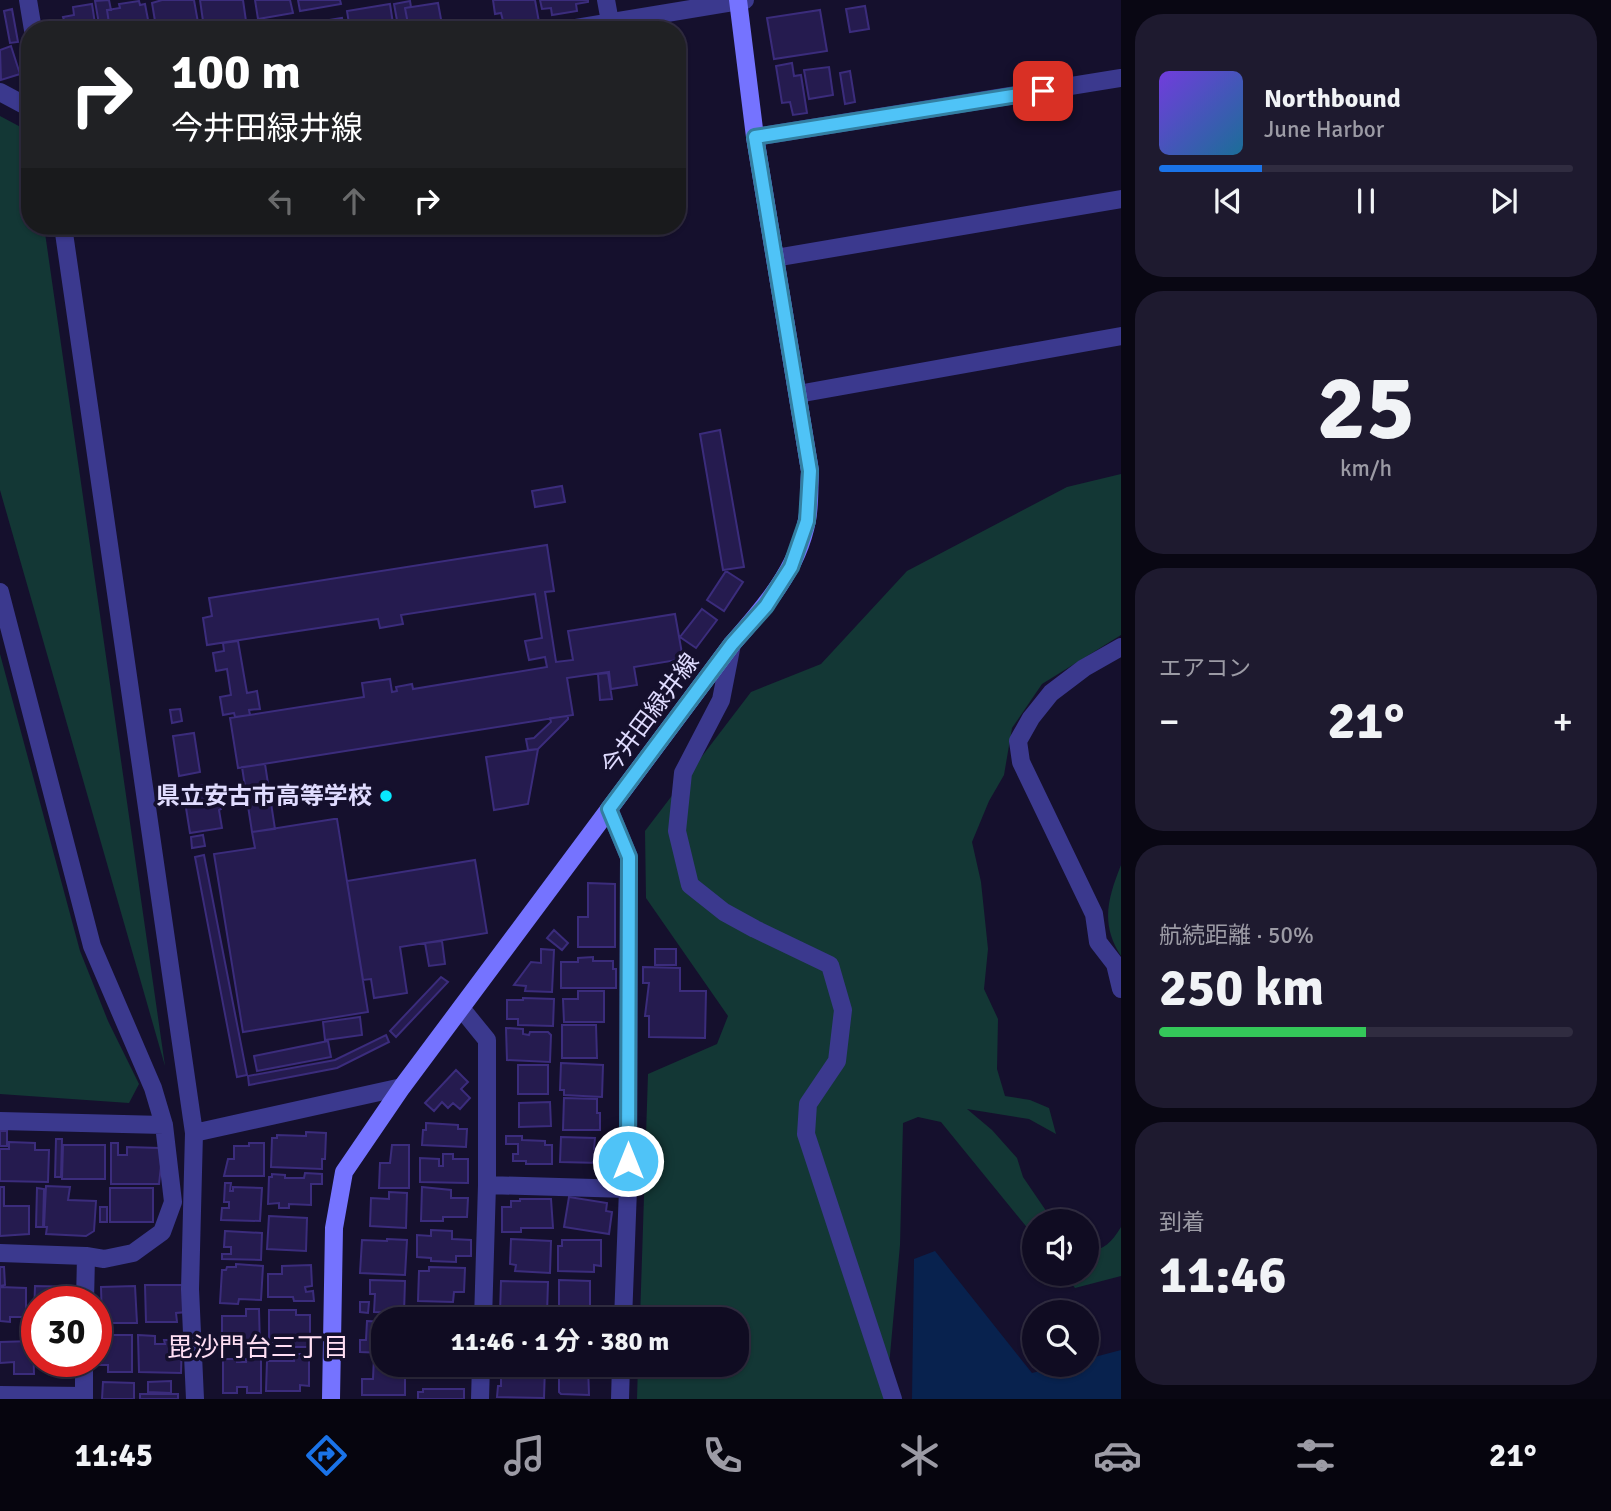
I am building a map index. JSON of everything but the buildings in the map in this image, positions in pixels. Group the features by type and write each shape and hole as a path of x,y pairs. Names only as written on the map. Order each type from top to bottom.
{"main road":[{"name":"今井田緑井線","path":"331,1399 334,1228 344,1172 401,1087 732,644 766,606 791,567 807,521 810,471 755,137 740,0"}],"street":[{"path":"28,0 32,21"},
{"path":"606,0 610,21"},
{"path":"616,21 740,0"},
{"path":"755,137 1121,78"},
{"path":"0,92 21,103"},
{"path":"775,257 1121,199"},
{"path":"64,235 194,1133 190,1289 195,1399"},
{"path":"798,394 1121,336"},
{"path":"0,592 92,946 153,1088 164,1125 173,1202 162,1233 133,1253 104,1259 0,1252"},
{"path":"732,644 722,700 683,773 677,831 690,885 724,912 830,965 843,1010 837,1061 808,1104 806,1134 893,1399"},
{"path":"1121,647 1084,668 1051,693 1018,741 1021,762 1094,914 1098,942 1115,964 1121,989"},
{"path":"609,809 629,857 628,1189 623,1307"},
{"path":"461,1008 487,1040 483,1307"},
{"path":"194,1133 401,1087"},
{"path":"0,1121 164,1125"},
{"path":"487,1185 628,1189"},
{"path":"85,1286 86,1256"},
{"path":"0,1395 84,1397 84,1377"},
{"path":"481,1377 481,1399"},
{"path":"620,1399 621,1377"}],"green space":[{"path":"0,116 21,127 21,235 45,235 165,1066 0,490"},
{"path":"1121,474 1121,635 1042,684 1012,728 1004,775 989,801 972,842 981,882 988,949 984,989 998,1019 997,1069 1005,1096 1030,1100 1049,1108 1056,1134 1029,1119 967,1109 992,1130 1017,1158 1023,1177 1045,1209 1022,1209 1022,1221 941,1122 918,1117 903,1123 900,1245 886,1399 637,1399 638,1377 749,1377 749,1307 640,1307 648,1074 717,1044 728,1016 646,898 645,831 751,692 821,664 907,571 1067,487"},
{"path":"0,654 80,951 108,1021 139,1084 129,1103 0,1094"},
{"path":"1121,865 1121,956 1110,933 1108,911"},
{"path":"1121,1227 1121,1276 1099,1282 1099,1248 1114,1237"}],"water":[{"path":"935,1251 1022,1360 1022,1377 1099,1377 1099,1356 1121,1350 1121,1399 912,1399 914,1259"}],"place":[{"name":"県立安古市高等学校","path":"386,796"}],"district":[{"name":"毘沙門台三丁目","path":"258,1347"}],"route":[{"path":"628,1161 629,857 609,809 732,644 766,606 791,567 807,521 810,471 755,137 1043,91"}]}
